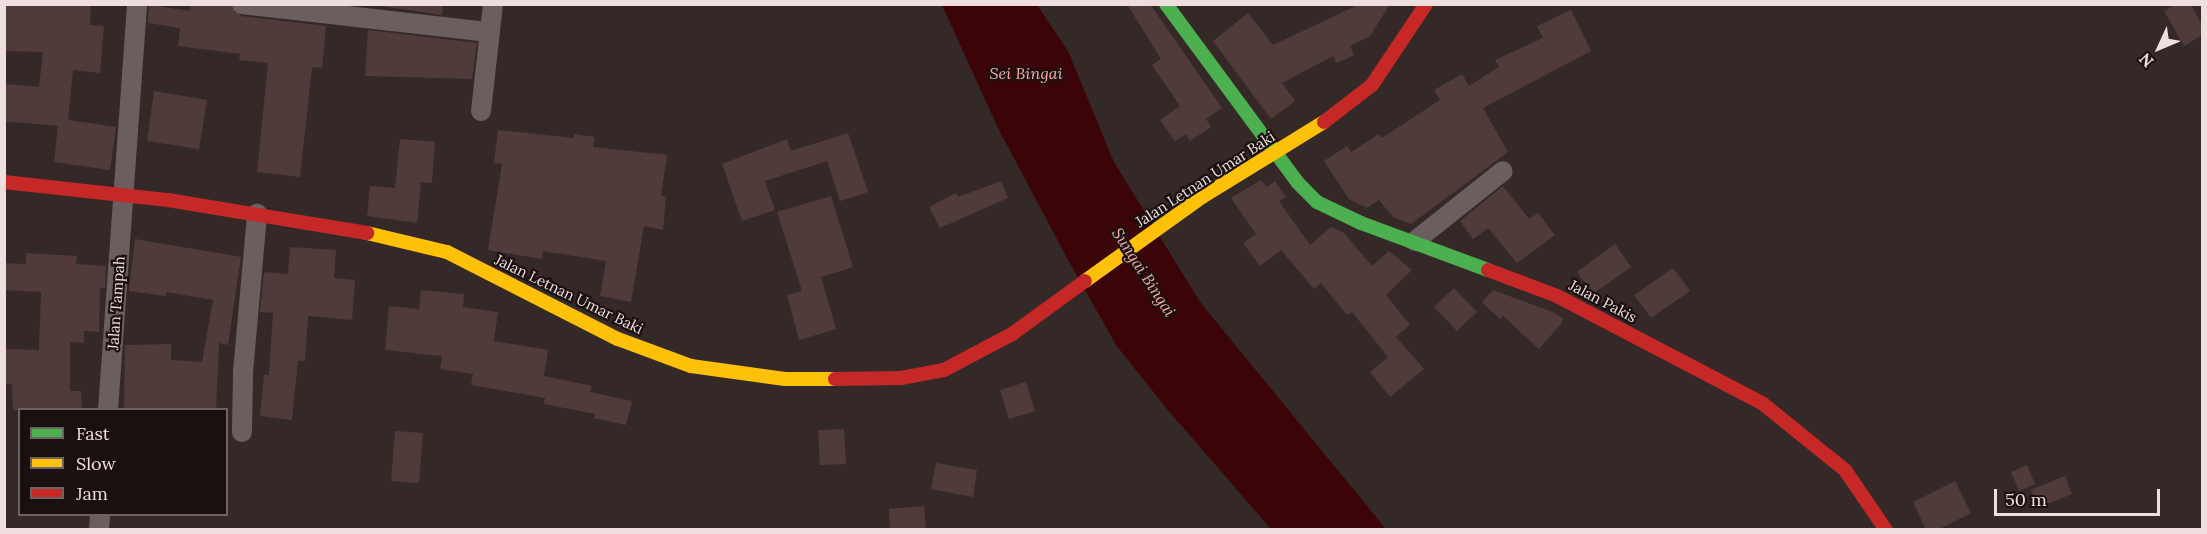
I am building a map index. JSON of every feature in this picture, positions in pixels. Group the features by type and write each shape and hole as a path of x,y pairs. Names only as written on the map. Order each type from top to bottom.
{"street":[{"name":"Jalan Tampah","path":"108,408 137,4"},
{"path":"242,4 489,32"},
{"path":"481,111 494,4"},
{"name":"Jalan Pakis","path":"1166,4 1275,152 1317,202 1557,296 1762,403 1845,470 1886,530"},
{"name":"Jalan Letnan Umar Baki","path":"4,182 124,196 365,230 447,252 618,339 691,366 785,379 901,378 944,370 1012,334 1202,197 1313,131 1372,85 1426,4"},
{"path":"1415,242 1503,171"},
{"path":"242,432 243,372 257,214"}],"water":[{"name":"Sei Bingai","path":"942,5 1037,5 1068,51 1114,162 1200,302 1386,529 1271,529 1167,409 1116,345 1067,258 998,128"}],"building":[{"path":"4,4 91,4 90,25 104,26 100,73 73,70 68,120 116,127 110,170 54,162 58,126 4,121 4,84 39,87 43,52 4,51"},
{"path":"191,4 230,4 241,16 326,26 322,68 312,67 300,177 257,172 268,63 239,60 240,54 178,46 180,28 148,23 149,5 190,11"},
{"path":"369,4 443,4 442,15"},
{"path":"1127,4 1150,4 1222,108 1206,119 1211,127 1190,141 1186,134 1175,141 1160,120 1180,106 1152,65 1161,59"},
{"path":"1360,4 1390,4 1370,36 1350,46 1354,55 1337,63 1333,56 1282,83 1295,101 1271,119 1213,41 1248,13 1273,45"},
{"path":"2176,4 2191,4 2202,25 2202,35 2184,46 2164,11"},
{"path":"1571,10 1591,51 1483,108 1508,152 1411,224 1393,217 1379,200 1367,208 1349,199 1324,161 1347,146 1351,152 1379,134 1382,138 1440,100 1434,90 1462,74 1469,86 1499,67 1495,60 1543,38 1537,26"},
{"path":"368,30 477,43 472,79 365,76"},
{"path":"154,91 207,100 199,149 147,141"},
{"path":"498,130 574,138 574,134 595,137 593,147 667,155 661,196 666,197 663,230 644,226 631,302 600,296 606,261 543,251 542,259 488,250 502,164 494,163"},
{"path":"848,133 868,192 840,201 827,161 765,181 775,210 742,221 722,164 787,139 791,151"},
{"path":"400,139 435,142 432,183 421,182 417,223 367,216 370,186 395,188"},
{"path":"1261,180 1267,187 1275,181 1286,197 1279,201 1310,245 1331,227 1344,233 1372,266 1389,251 1412,270 1386,295 1410,325 1396,337 1424,369 1390,397 1370,372 1388,357 1352,312 1347,315 1321,283 1314,289 1281,250 1260,266 1243,243 1256,234 1231,198"},
{"path":"1001,181 1008,198 940,228 929,207 956,193 958,197"},
{"path":"1503,186 1529,219 1538,213 1555,235 1517,263 1488,228 1473,239 1460,221"},
{"path":"831,196 853,267 821,277 836,329 799,340 787,295 802,291 777,212"},
{"path":"135,239 241,257 228,345 219,343 216,408 124,408 125,345 171,344 171,360 202,362 213,300 166,292 166,296 129,291"},
{"path":"1615,244 1631,267 1593,294 1577,272"},
{"path":"290,247 336,250 334,278 355,280 352,320 308,316 305,361 298,361 292,420 260,416 264,375 269,375 273,313 260,312 264,272 288,274"},
{"path":"26,253 77,256 76,264 106,266 105,288 100,288 99,332 84,331 84,343 70,342 70,391 81,391 82,408 18,408 18,410 13,410 12,384 5,384 6,349 39,350 41,292 4,290 4,263 26,264"},
{"path":"1673,268 1690,291 1651,318 1634,295"},
{"path":"1454,288 1477,312 1457,331 1434,307"},
{"path":"421,290 464,294 463,307 498,312 494,341 548,350 544,376 592,386 590,392 632,401 626,425 594,418 595,414 544,404 545,398 471,385 473,374 440,369 442,356 385,350 389,306 419,309"},
{"path":"1493,290 1550,311 1563,318 1561,324 1539,349 1503,316 1500,319 1482,302"},
{"path":"1026,382 1035,411 1009,419 1000,390"},
{"path":"844,429 846,464 820,465 818,430"},
{"path":"395,431 423,433 419,483 391,481"},
{"path":"936,463 977,470 973,497 931,489"},
{"path":"2027,465 2035,484 2019,491 2011,472"},
{"path":"2065,476 2072,494 2038,508 2031,490"},
{"path":"1955,481 1971,513 1937,530 1926,530 1913,502"},
{"path":"924,506 926,530 890,530 889,509"}],"traffic: fast":[{"path":"1166,4 1298,183 1317,202 1361,223 1488,270"}],"traffic: slow":[{"path":"1085,281 1202,197 1324,122"},
{"path":"367,233 447,252 618,339 691,366 785,379 835,379"}],"traffic: jam":[{"path":"1324,122 1372,85 1426,4"},
{"path":"4,182 168,200 367,233"},
{"path":"1488,270 1557,296 1762,403 1845,470 1886,530"},
{"path":"835,379 901,378 944,370 1012,334 1085,281"}],"water label":[{"name":"Sungai Bingai","path":"1144,272"}]}
